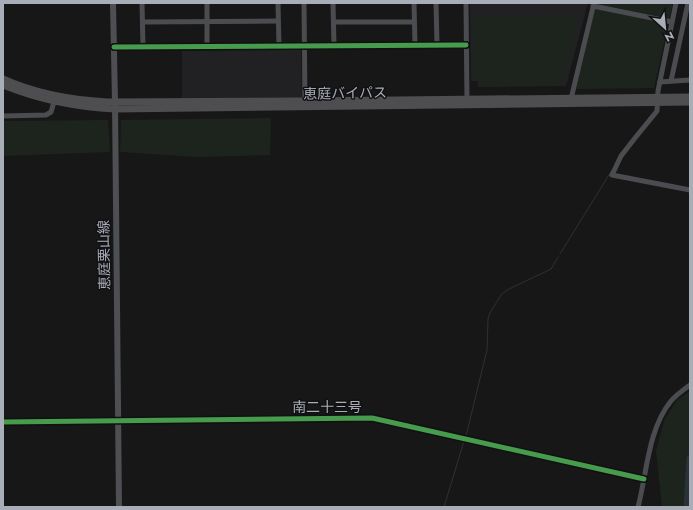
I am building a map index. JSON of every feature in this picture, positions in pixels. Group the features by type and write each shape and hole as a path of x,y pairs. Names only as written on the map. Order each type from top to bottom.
{"highway":[{"name":"恵庭バイパス","path":"3,79 44,93 115,105"},
{"name":"恵庭バイパス","path":"3,85 23,93 54,102 88,107 115,105 657,100 690,97"},
{"name":"恵庭バイパス","path":"467,102 571,99 690,102"}],"main road":[{"name":"恵庭栗山線","path":"113,3 118,507"}],"street":[{"path":"142,3 143,47"},
{"path":"207,3 207,47"},
{"path":"278,3 279,46"},
{"path":"304,3 305,104"},
{"path":"333,3 334,46"},
{"path":"414,3 414,45"},
{"path":"436,3 437,45"},
{"path":"466,3 467,102"},
{"path":"676,3 660,82 657,111 621,156 612,175 690,190"},
{"path":"671,81 688,3"},
{"path":"571,99 594,4 672,22"},
{"path":"143,22 278,21"},
{"path":"334,22 414,22"},
{"path":"114,47 466,45"},
{"path":"660,82 690,80"},
{"path":"3,116 46,115 51,112 54,102"},
{"path":"638,507 653,440 660,419 672,400 690,385"},
{"name":"南二十三号","path":"3,422 372,418 644,479"}],"shaded area":[{"path":"470,3 588,3 566,86 478,87 478,81 471,81"},
{"path":"596,3 673,3 654,88 576,89"},
{"path":"579,15 564,80 559,80 559,85 480,85 480,79 474,79 473,17"},
{"path":"301,49 302,98 182,99 182,51"},
{"path":"271,118 270,155 197,157 120,152 121,120"},
{"path":"108,120 110,152 3,156 3,121"},
{"path":"690,391 690,507 662,507 656,451 664,421 677,400"}],"waterway":[{"path":"560,254 612,170"},
{"path":"466,436 487,350 488,319 490,313 501,295 507,290 551,269 558,257"},
{"path":"444,507 464,441"},
{"path":"687,507 690,459"}],"cycle path":[{"path":"114,47 466,45"},
{"path":"3,422 372,418 644,479"}]}
